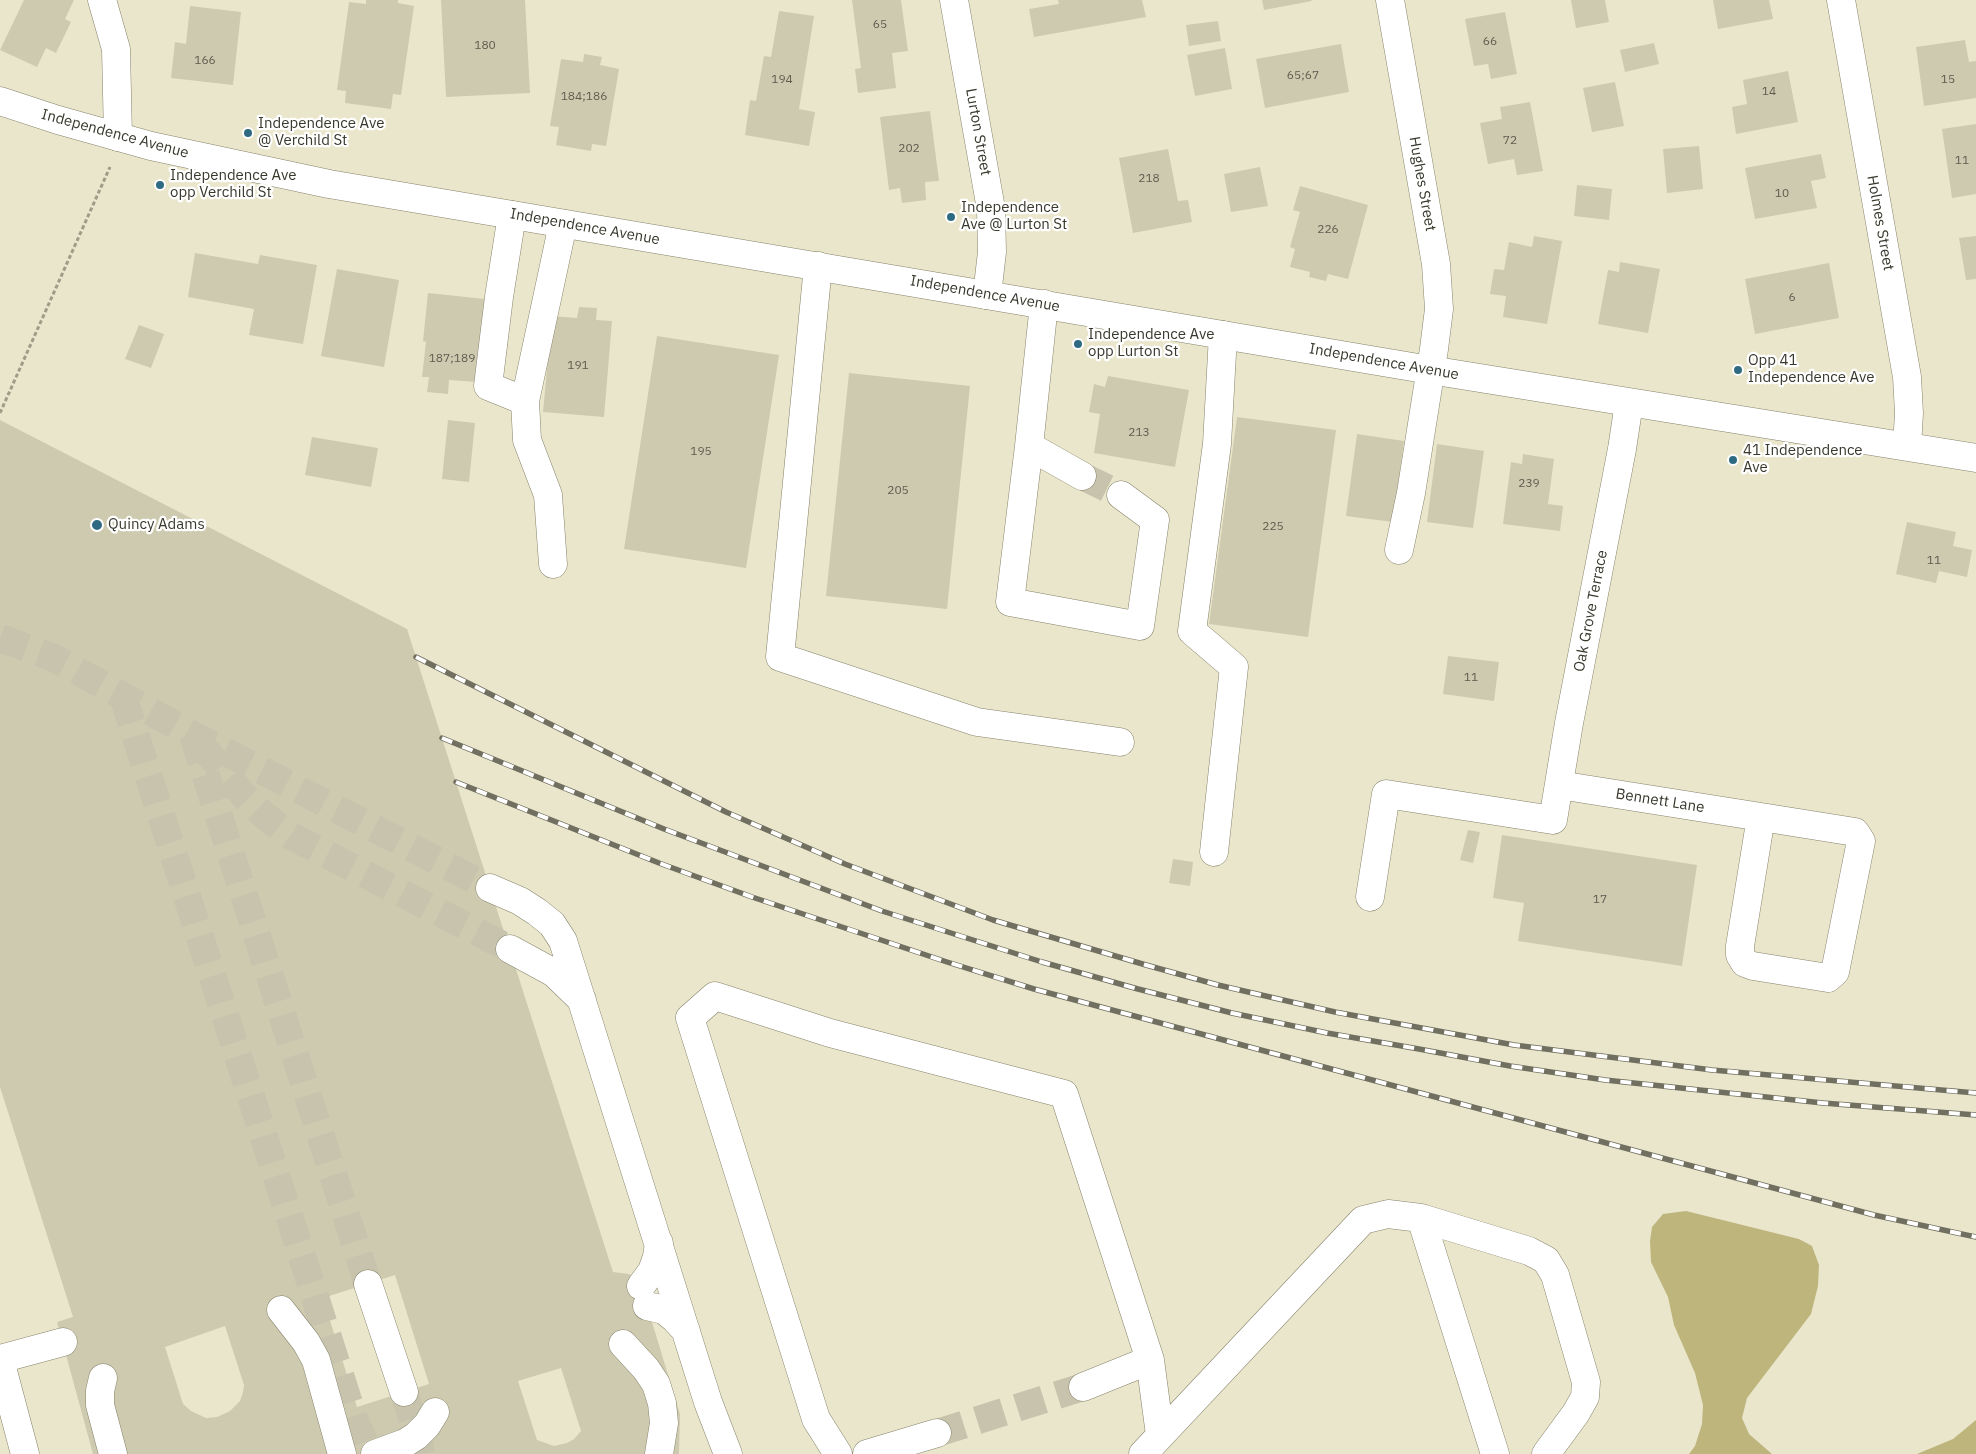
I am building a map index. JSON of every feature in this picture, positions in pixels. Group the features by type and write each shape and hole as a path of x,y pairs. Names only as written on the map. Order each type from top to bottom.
{"main road":[{"path":"102,0 116,49 118,137"},
{"name":"Lurton Street","path":"954,0 991,209 992,252 987,295"},
{"name":"Hughes Street","path":"1390,0 1436,264 1439,309 1411,493 1400,550"},
{"name":"Holmes Street","path":"1841,0 1907,377 1909,413 1907,446"},
{"name":"Independence Avenue","path":"0,101 151,146 329,184 1430,370 1976,458"},
{"path":"512,215 488,386 525,401"},
{"path":"553,564 548,495 527,440 525,401 563,224"},
{"path":"818,266 780,657 977,722 1120,742"},
{"path":"1044,304 1010,602 1140,626 1155,520 1121,495"},
{"path":"1214,852 1234,667 1192,631 1217,444 1222,335"},
{"name":"Oak Grove Terrace","path":"1370,897 1386,794 1553,820 1624,439 1629,403"},
{"path":"1028,446 1082,476"},
{"name":"Bennett Lane","path":"1559,785 1761,817 1855,832 1861,841 1835,972 1828,978 1753,966 1745,963 1740,955 1761,817"},
{"path":"490,888 520,901 538,912 552,924 563,941 708,1402 728,1454"},
{"path":"510,949 554,974 583,1001"},
{"path":"838,1454 816,1419 690,1018 715,996 830,1033 1064,1094 1150,1360 1151,1445"},
{"path":"1151,1445 1363,1220 1388,1214 1421,1218 1529,1251 1546,1260 1555,1275 1586,1382 1585,1398 1546,1454"},
{"path":"1421,1218 1495,1454"},
{"path":"659,1243 657,1257 644,1296 675,1318 686,1331"},
{"path":"368,1284 404,1392"},
{"path":"281,1310 306,1342 316,1360 342,1454"},
{"path":"25,1454 0,1359 63,1342"},
{"path":"623,1344 646,1369 656,1384 662,1403 664,1423 659,1454"},
{"path":"1083,1386 1150,1360"},
{"path":"103,1378 100,1391 101,1411 113,1454"},
{"path":"708,1402 708,1454"},
{"path":"375,1454 405,1443 416,1436 427,1425 435,1412"},
{"path":"868,1454 937,1433"}],"path":[{"path":"0,413 106,178 118,137"}],"shaded area":[{"path":"1686,1211 1799,1239 1812,1246 1819,1265 1818,1286 1811,1314 1747,1398 1742,1418 1749,1434 1772,1454 1689,1454 1695,1446 1702,1424 1703,1405 1695,1373 1674,1325 1668,1297 1651,1262 1650,1241 1652,1227 1663,1214"},
{"path":"1976,1420 1976,1454 1917,1454 1953,1439"}],"building":[{"path":"24,0 74,0 65,19 71,22 56,53 46,48 37,67 0,50"},
{"path":"366,0 398,0 398,3 414,6 401,95 393,94 391,109 345,103 346,91 337,90 349,2 366,4"},
{"path":"441,0 525,0 530,93 446,97"},
{"path":"852,0 901,0 908,51 892,53 896,88 858,93 855,69 861,68"},
{"path":"1058,0 1142,0 1146,17 1034,37 1029,9 1059,4"},
{"path":"1262,0 1311,0 1312,1 1264,10"},
{"path":"1571,0 1605,0 1609,22 1576,28"},
{"path":"1713,0 1769,0 1773,19 1718,29"},
{"path":"190,6 241,12 233,85 171,78 175,42 186,44"},
{"path":"779,11 814,16 799,109 815,112 809,146 745,135 750,100 756,101 764,56 771,57"},
{"path":"1505,12 1517,74 1491,79 1488,64 1474,66 1465,19"},
{"path":"1218,21 1221,41 1189,46 1186,25"},
{"path":"1965,40 1969,62 1976,61 1976,98 1924,106 1916,47"},
{"path":"1654,43 1659,64 1625,72 1620,50"},
{"path":"1341,44 1349,92 1265,108 1256,59"},
{"path":"1225,48 1232,89 1195,96 1187,55"},
{"path":"584,54 602,57 600,65 619,69 606,146 592,144 591,151 556,145 559,127 550,126 561,59 583,62"},
{"path":"1788,71 1798,122 1736,134 1732,107 1747,104 1743,80"},
{"path":"1615,82 1624,126 1592,132 1583,88"},
{"path":"1530,102 1543,171 1517,175 1514,159 1488,164 1480,123 1502,119 1500,107"},
{"path":"930,111 939,181 925,182 926,200 902,203 900,188 889,190 880,117"},
{"path":"1976,124 1976,194 1952,198 1942,129"},
{"path":"1699,146 1703,189 1667,193 1663,149"},
{"path":"1168,149 1178,201 1188,200 1192,222 1133,233 1119,158"},
{"path":"1821,154 1826,178 1811,181 1817,208 1755,219 1745,168"},
{"path":"1260,167 1268,206 1231,212 1224,174"},
{"path":"1577,185 1612,189 1609,220 1574,216"},
{"path":"1300,186 1368,205 1348,279 1328,274 1326,281 1309,277 1310,272 1290,267 1295,249 1290,247 1300,212 1293,210"},
{"path":"1534,236 1562,241 1547,324 1503,317 1506,296 1490,294 1494,269 1504,270 1509,242 1532,247"},
{"path":"1976,236 1976,279 1966,280 1959,238"},
{"path":"195,253 258,264 260,255 317,265 303,344 249,335 254,309 188,297"},
{"path":"1620,262 1660,269 1648,333 1598,324 1608,270 1619,272"},
{"path":"1829,263 1839,318 1755,334 1745,279"},
{"path":"337,269 399,280 384,367 321,356"},
{"path":"428,293 485,299 477,382 449,380 448,394 427,392 429,377 422,377 426,342 423,341"},
{"path":"579,307 597,308 596,320 612,321 604,417 543,412 552,316 577,318"},
{"path":"139,325 164,334 151,368 125,359"},
{"path":"657,336 779,355 746,568 624,549"},
{"path":"849,373 970,386 947,609 826,596"},
{"path":"1108,376 1189,390 1175,467 1094,453 1100,414 1089,412 1094,384 1105,387"},
{"path":"1237,417 1336,430 1308,637 1209,624"},
{"path":"0,420 407,629 613,1272 629,1274 641,1286 680,1414 679,1454 93,1454 57,1322 73,1317 0,1087","holes":["395,1275 429,1384 357,1407 323,1298","225,1326 244,1385 240,1401 230,1411 217,1417 206,1418 191,1411 183,1404 165,1347","561,1368 581,1431 574,1439 554,1446 537,1440 518,1381"]},
{"path":"448,420 475,423 469,482 442,479"},
{"path":"1357,434 1404,441 1393,522 1346,516"},
{"path":"312,437 378,448 371,487 305,475"},
{"path":"1437,444 1484,451 1473,528 1427,522"},
{"path":"1523,454 1554,459 1548,504 1563,506 1560,531 1503,524 1511,462 1522,464"},
{"path":"1907,522 1956,532 1953,546 1972,550 1967,577 1939,571 1936,583 1896,574"},
{"path":"1448,656 1499,662 1494,701 1443,694"},
{"path":"1468,830 1480,832 1473,863 1460,860"},
{"path":"1502,835 1697,865 1682,966 1518,941 1524,903 1493,898"},
{"path":"1173,859 1193,862 1190,886 1169,883"}],"tunnel":[{"path":"1082,476 1121,495"},
{"path":"0,638 54,658 193,735 490,888"},
{"path":"123,696 354,1419 370,1454"},
{"path":"193,735 368,1284"},
{"path":"202,746 246,798 291,836 510,949"},
{"path":"937,1433 1083,1387"},
{"path":"404,1392 417,1433 421,1454"}],"railway":[{"path":"416,657 726,812 845,864 993,920 1146,965 1218,985 1335,1012 1514,1045 1712,1070 1976,1093"},
{"path":"442,738 664,829 882,911 1042,962 1232,1013 1327,1033 1510,1066 1605,1080 1823,1103 1976,1115"},
{"path":"456,782 659,863 752,897 1034,989 1874,1215 1976,1237"}],"place":[{"name":"Independence Ave @ Verchild St","path":"248,133"},
{"name":"Independence Ave opp Verchild St","path":"160,185"},
{"name":"Independence Ave @ Lurton St","path":"951,217"},
{"name":"Independence Ave opp Lurton St","path":"1078,344"},
{"name":"Opp 41 Independence Ave","path":"1738,370"},
{"name":"41 Independence Ave","path":"1733,460"},
{"name":"Quincy Adams","path":"97,525"}]}
